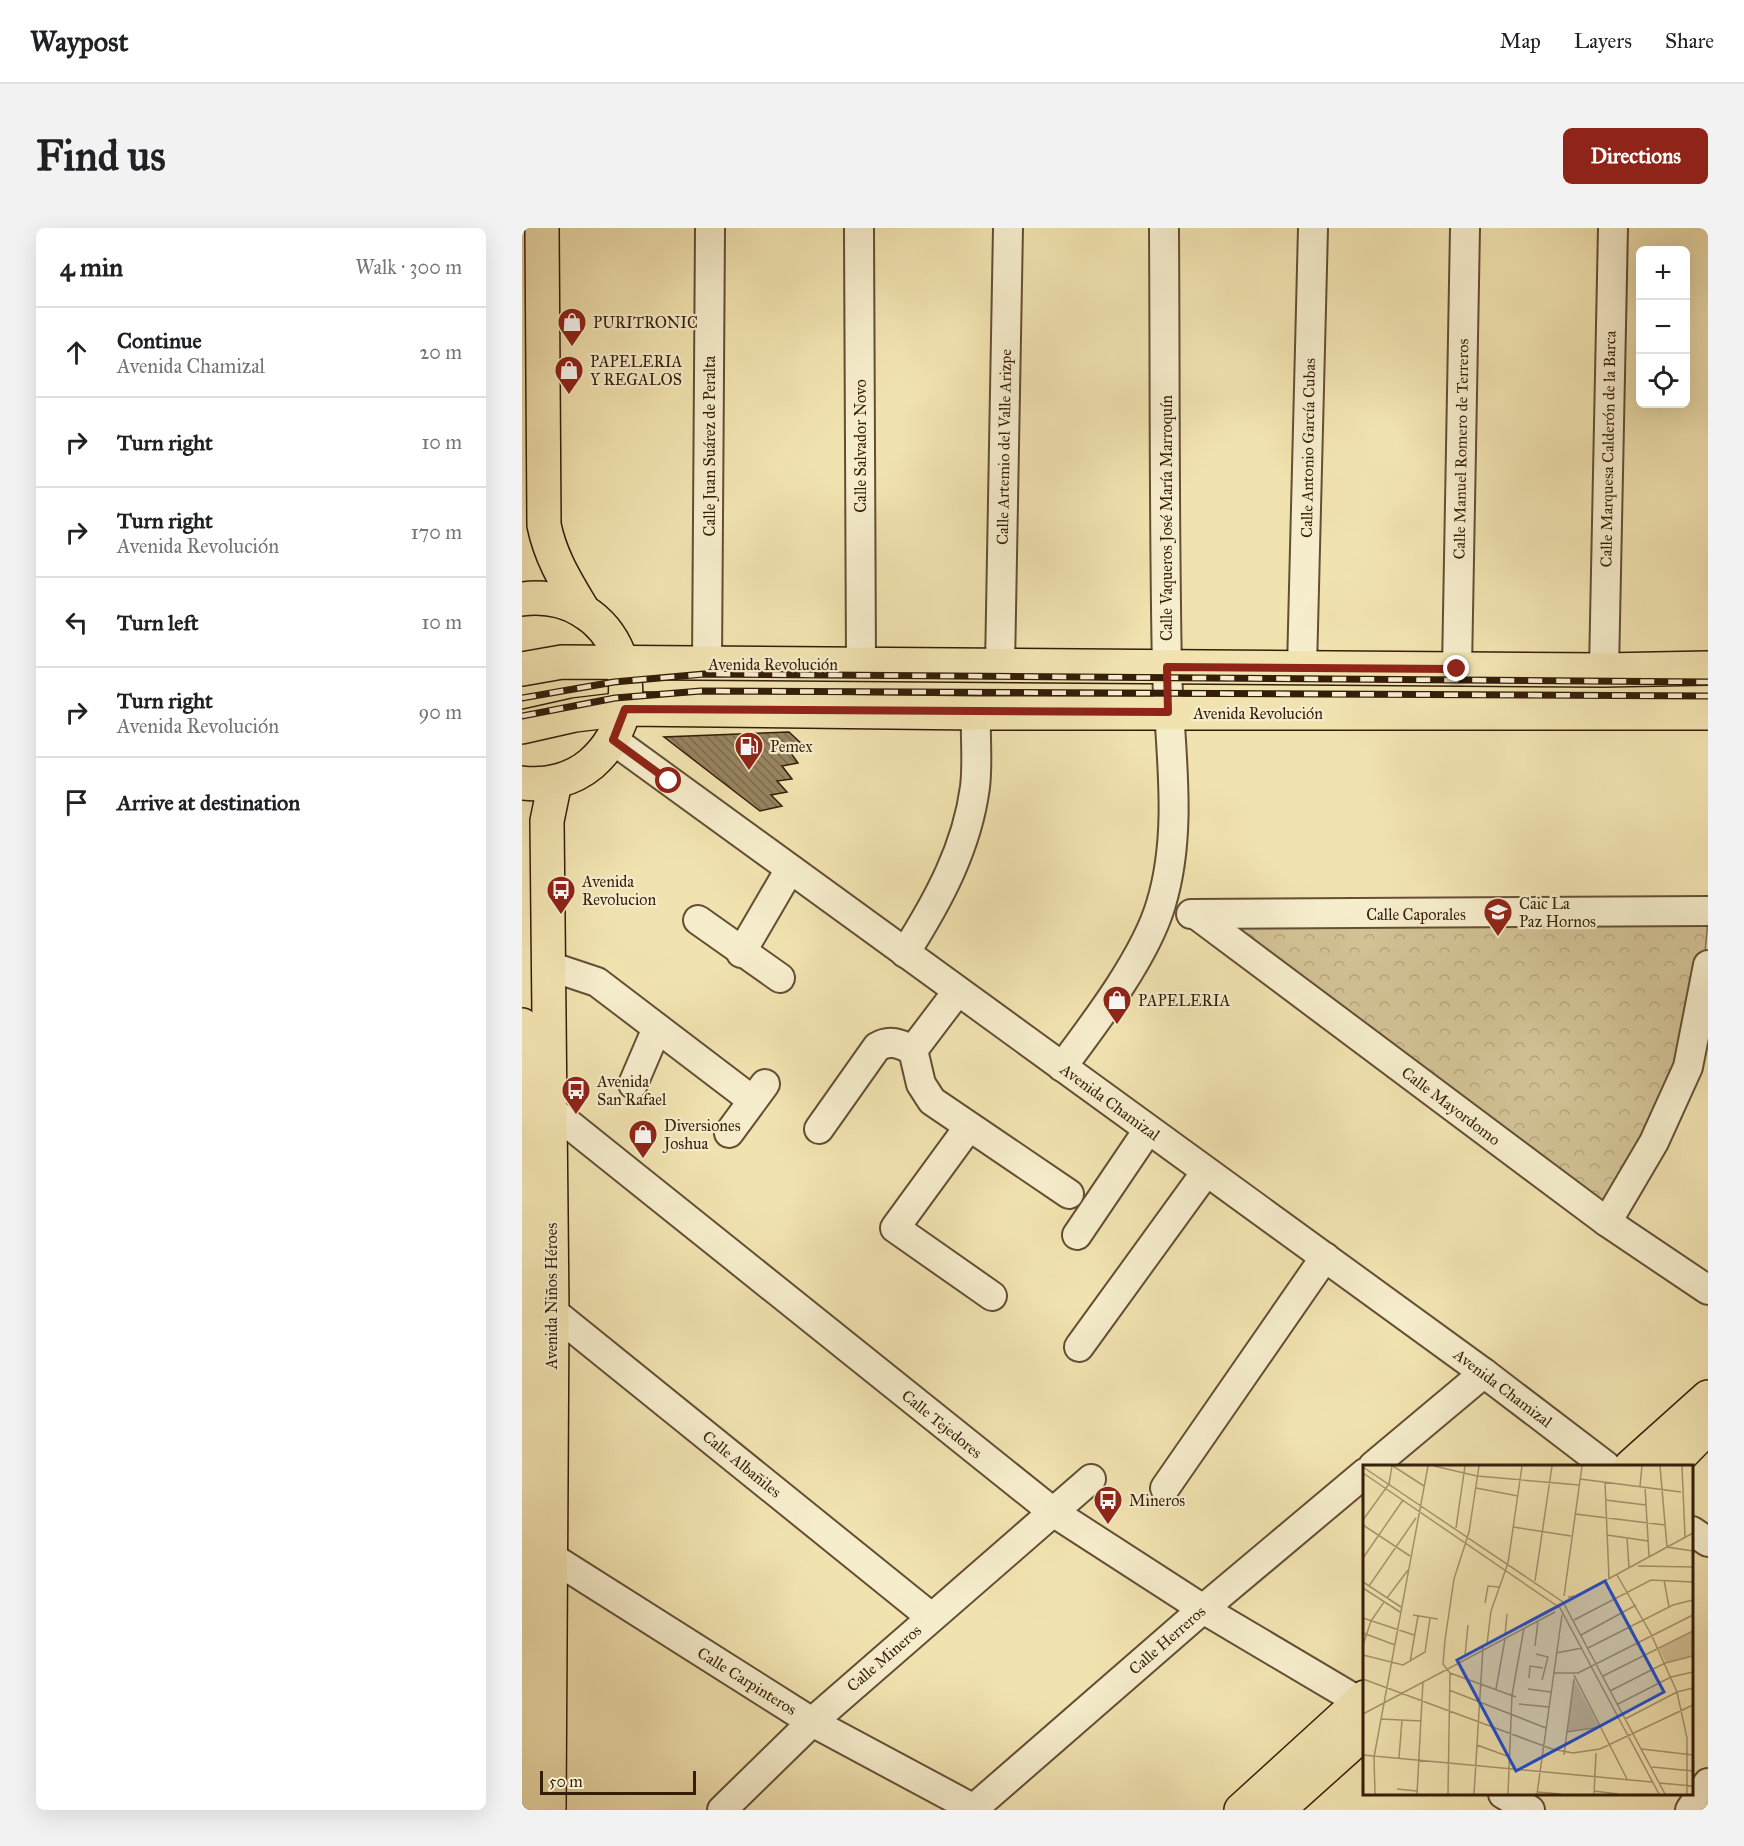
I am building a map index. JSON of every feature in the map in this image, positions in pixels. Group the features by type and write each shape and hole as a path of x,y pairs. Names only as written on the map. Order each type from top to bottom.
{"main road":[{"path":"522,783 555,782 586,769 613,740 625,709 627,680 612,639 584,612 557,569 548,548 544,525 542,228"},
{"path":"522,599 548,599 584,612"},
{"name":"Avenida Revolución","path":"522,669 562,662 1604,670 1708,668"},
{"name":"Avenida Revolución","path":"522,727 575,715 625,709 976,713 1708,713"},
{"name":"Avenida Niños Héroes","path":"525,1810 523,1728 538,1548 523,1489 532,1302 550,1109 547,821 555,782"},
{"name":"Avenida Niños Héroes","path":"522,1024 538,1548 549,1810"},
{"path":"1633,1465 1708,1397"},
{"path":"1672,1465 1708,1427"},
{"path":"1241,1810 1363,1710"},
{"path":"1278,1810 1363,1710"}],"street":[{"name":"Calle Juan Suárez de Peralta","path":"707,664 710,228"},
{"name":"Calle Salvador Novo","path":"859,228 861,665"},
{"name":"Calle Artemio del Valle Arizpe","path":"1000,666 1008,228"},
{"name":"Calle Vaqueros José María Marroquín","path":"1062,1067 1100,1017 1140,949 1161,905 1169,858 1174,778 1168,712 1167,667 1164,228"},
{"name":"Calle Antonio García Cubas","path":"1302,668 1313,228"},
{"name":"Calle Manuel Romero de Terreros","path":"1457,669 1465,228"},
{"name":"Calle Marquesa Calderón de la Barca","path":"1604,670 1613,228"},
{"path":"905,953 934,907 964,840 975,786 976,713"},
{"name":"Avenida Chamizal","path":"613,740 1484,1373 1603,1465"},
{"path":"741,953 790,869"},
{"name":"Calle Caporales","path":"1161,905 1198,916 1708,911"},
{"name":"Calle Mayordomo","path":"1198,916 1607,1222 1708,1290"},
{"path":"698,920 741,953 780,978"},
{"path":"1607,1222 1654,1142 1688,1067 1708,965"},
{"path":"549,966 597,982 657,1028 758,1092 729,1133"},
{"path":"913,1050 957,992"},
{"path":"633,1084 657,1028"},
{"path":"819,1129 877,1047 891,1042 913,1050"},
{"path":"913,1050 926,1094 968,1128 1069,1194"},
{"name":"Calle Tejedores","path":"550,1109 1053,1512 1363,1708"},
{"path":"968,1128 895,1228 992,1296"},
{"path":"1077,1235 1148,1130"},
{"path":"1079,1347 1206,1172"},
{"path":"1165,1488 1325,1257"},
{"name":"Calle Albañiles","path":"532,1302 931,1617"},
{"path":"1374,1465 1484,1373"},
{"name":"Calle Herreros","path":"974,1810 1203,1609 1363,1475"},
{"name":"Calle Mineros","path":"722,1810 812,1722 1091,1479"},
{"path":"1693,1532 1708,1542"},
{"name":"Calle Carpinteros","path":"538,1548 812,1722 974,1810"},
{"path":"1690,1810 1708,1783"},
{"path":"1505,1795 1530,1810"}],"green space":[{"path":"1198,916 1708,920 1702,986 1686,1065 1608,1215"}],"building":[{"name":"Pemex","path":"789,732 804,746 788,749 798,763 782,766 792,779 777,781 787,792 771,795 782,806 760,811 664,737"}],"railway":[{"path":"522,698 614,682 704,674 1708,682"},
{"path":"522,716 615,698 701,691 1708,696"}],"place":[{"name":"PURITRONIC","path":"572,348"},
{"name":"PAPELERIA Y REGALOS","path":"569,396"},
{"name":"Pemex","path":"749,772"},
{"name":"Avenida Revolucion","path":"561,916"},
{"name":"Caic La Paz Hornos","path":"1498,938"},
{"name":"PAPELERIA","path":"1117,1026"},
{"name":"Avenida San Rafael","path":"576,1116"},
{"name":"Diversiones Joshua","path":"643,1160"},
{"name":"Mineros","path":"1108,1526"}],"route":[{"path":"669,781 613,740 625,709 976,713 1168,712 1167,667 1457,669"}]}
